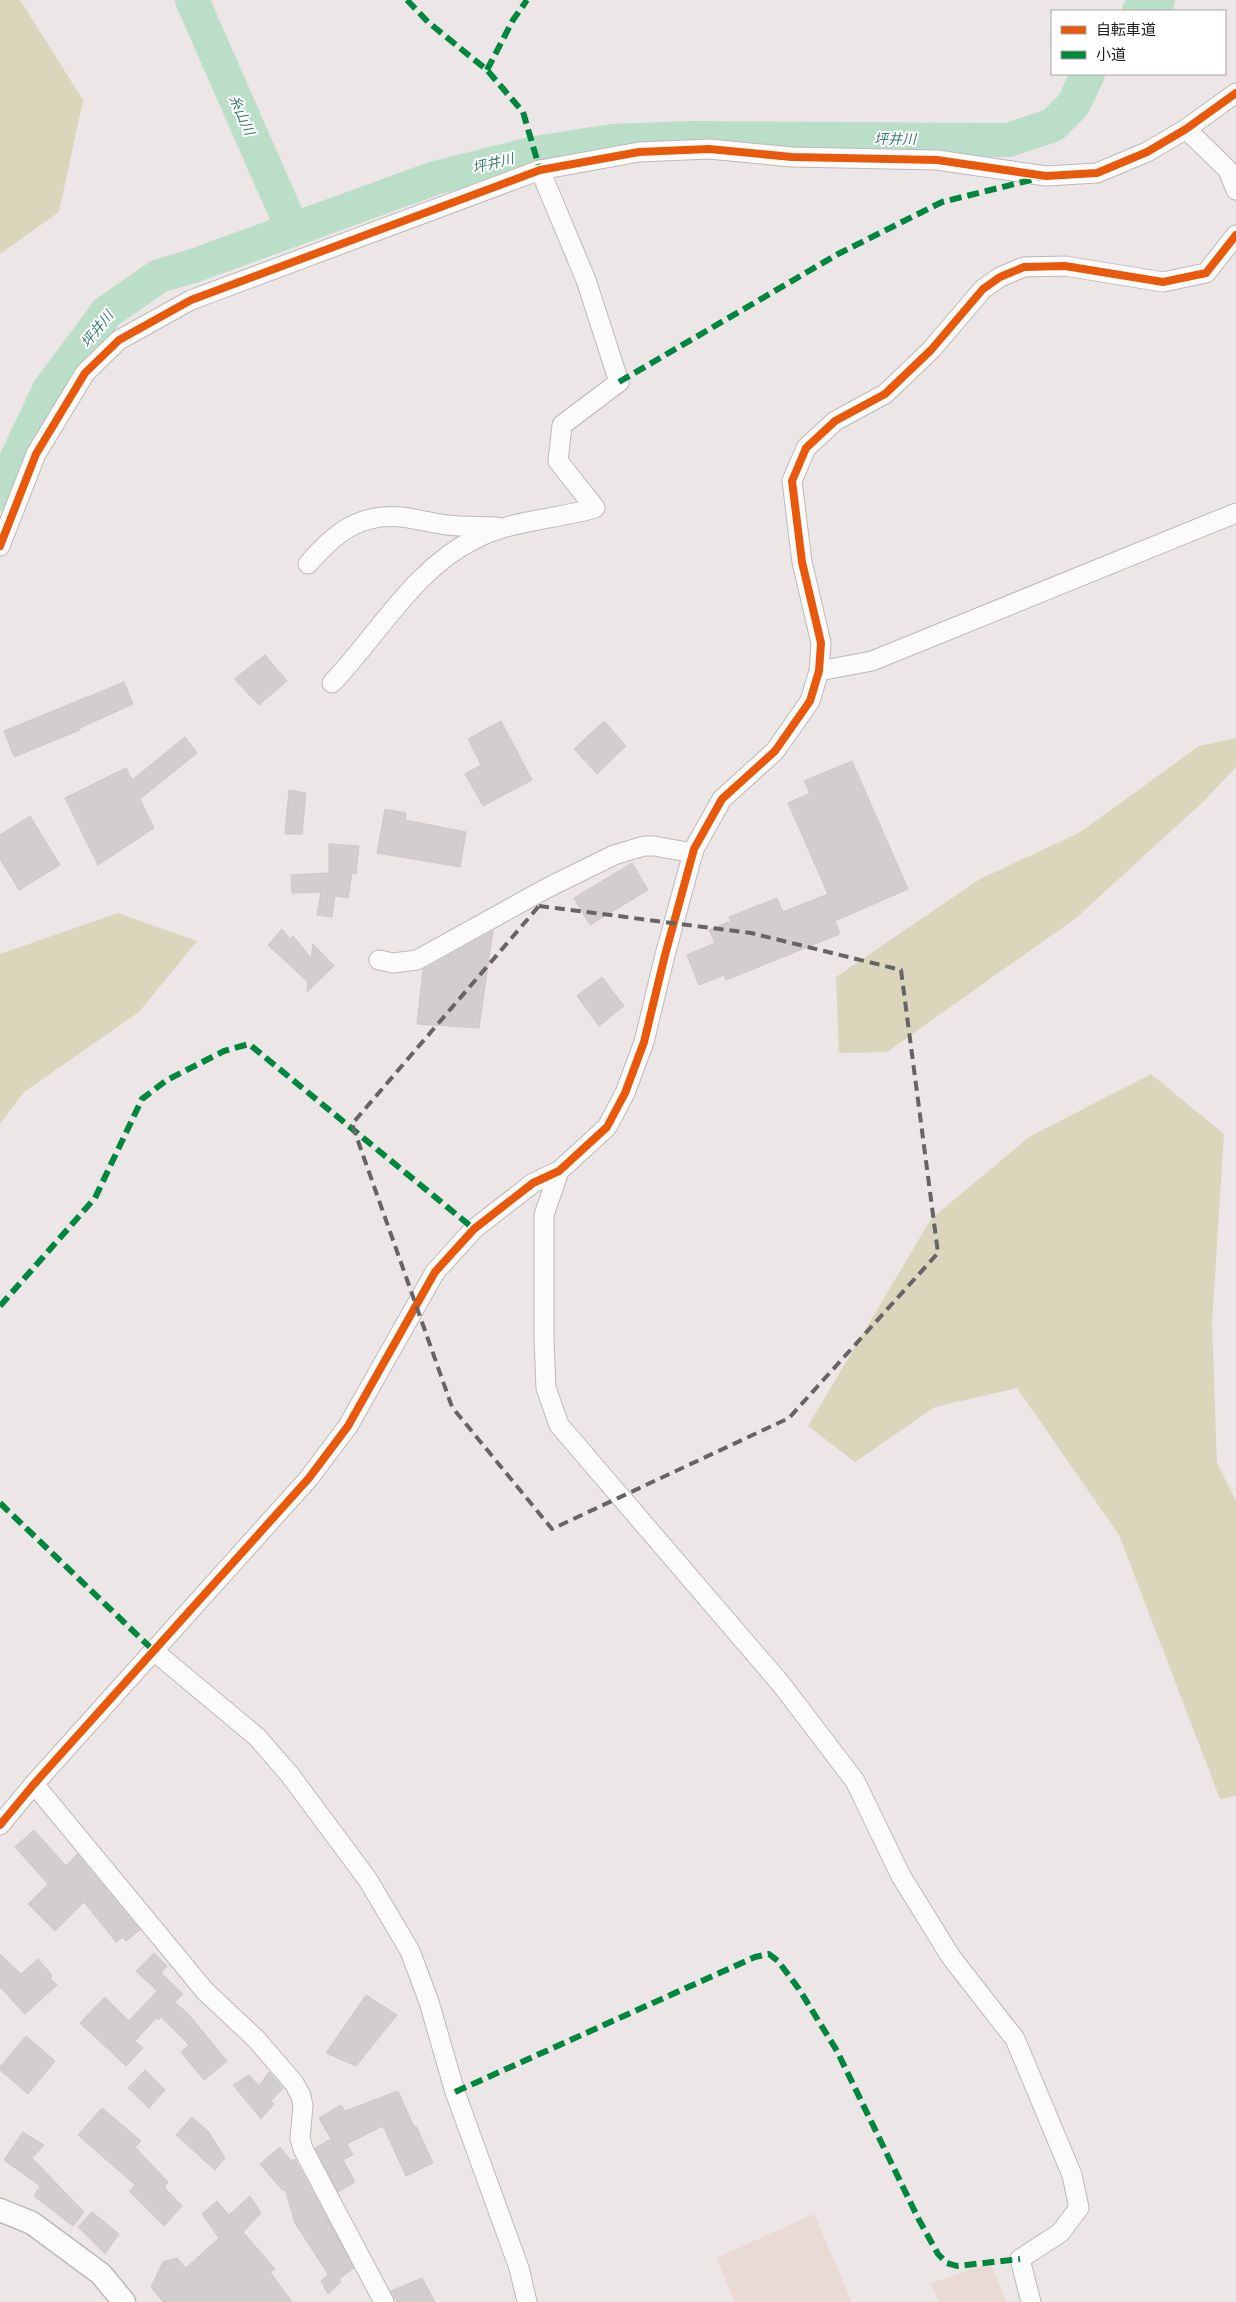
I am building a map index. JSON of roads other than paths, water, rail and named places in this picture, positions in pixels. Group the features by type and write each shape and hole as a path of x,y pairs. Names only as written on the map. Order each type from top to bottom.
{"street":[{"path":"0,546 36,454 85,373 119,340 191,300 540,170 639,152 709,150 792,157 937,160 1046,176 1097,173 1147,152 1186,129 1236,93"},
{"path":"1186,129 1228,170 1236,190"},
{"path":"332,683 433,567 448,554 478,537 510,527 596,508 558,461 562,425 619,382 586,280 540,170"},
{"path":"0,1825 34,1784 155,1652 309,1478 348,1426 435,1272 474,1229 533,1183 559,1171 607,1127 625,1093 644,1042 693,853 722,799 775,751 810,701 819,672 821,643 802,562 792,481 806,448 835,421 885,394 931,350 983,289 1000,277 1024,267 1065,266 1163,282 1206,273 1236,236"},
{"path":"819,672 872,661 1236,513"},
{"path":"308,564 334,538 353,524 376,516 403,517 448,525 510,527"},
{"path":"379,960 398,962 417,960 547,888 614,855 644,846 693,853"},
{"path":"559,1171 544,1215 546,1388 559,1425 781,1684 855,1781 901,1876 951,1958 1015,2039 1072,2175 1079,2208 1060,2233 1020,2259 1031,2302"},
{"path":"155,1652 257,1737 284,1769 368,1880 410,1951 430,2002 455,2092 519,2268 527,2302"},
{"path":"34,1784 205,1991 256,2039 294,2083 301,2096 303,2106 300,2138 303,2149 384,2302"},
{"path":"0,2210 32,2223 101,2274 124,2302"}],"waterway":[{"name":"糸山川","path":"192,0 293,230"},
{"name":"坪井川","path":"1141,10 1158,0"},
{"name":"坪井川","path":"0,494 49,390 107,312 159,276 193,266 435,178 535,153 612,141 691,138 1008,140 1053,125 1073,105 1088,75"}]}
